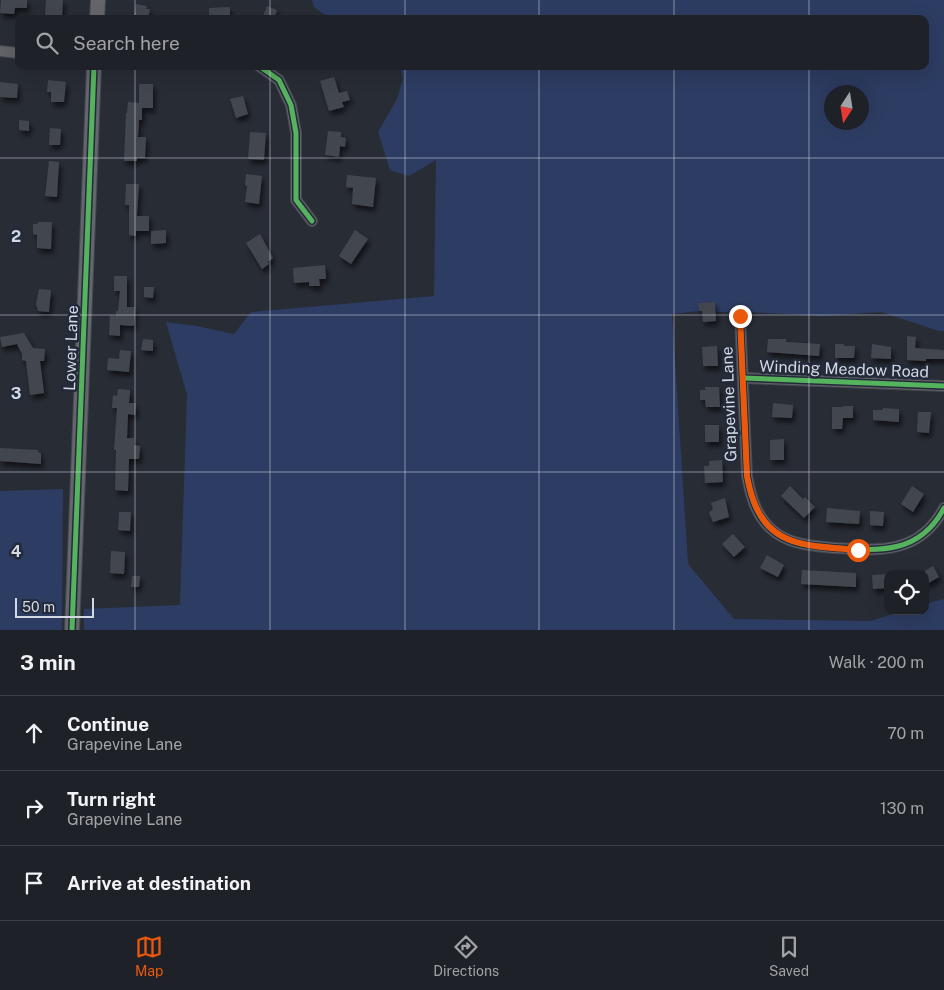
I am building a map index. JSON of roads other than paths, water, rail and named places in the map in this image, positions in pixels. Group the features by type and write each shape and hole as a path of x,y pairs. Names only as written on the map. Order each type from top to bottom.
{"street":[{"path":"97,15 98,0"},
{"path":"0,51 15,53"},
{"name":"Lower Lane","path":"72,630 94,70"},
{"path":"265,70 279,80 291,105 296,133 296,200 312,221"},
{"name":"Grapevine Lane","path":"740,316 747,476 750,498 760,517 775,532 792,541 808,545 858,550 887,550 906,545 923,536 938,520 944,508"},
{"name":"Winding Meadow Road","path":"743,378 944,386"}]}
